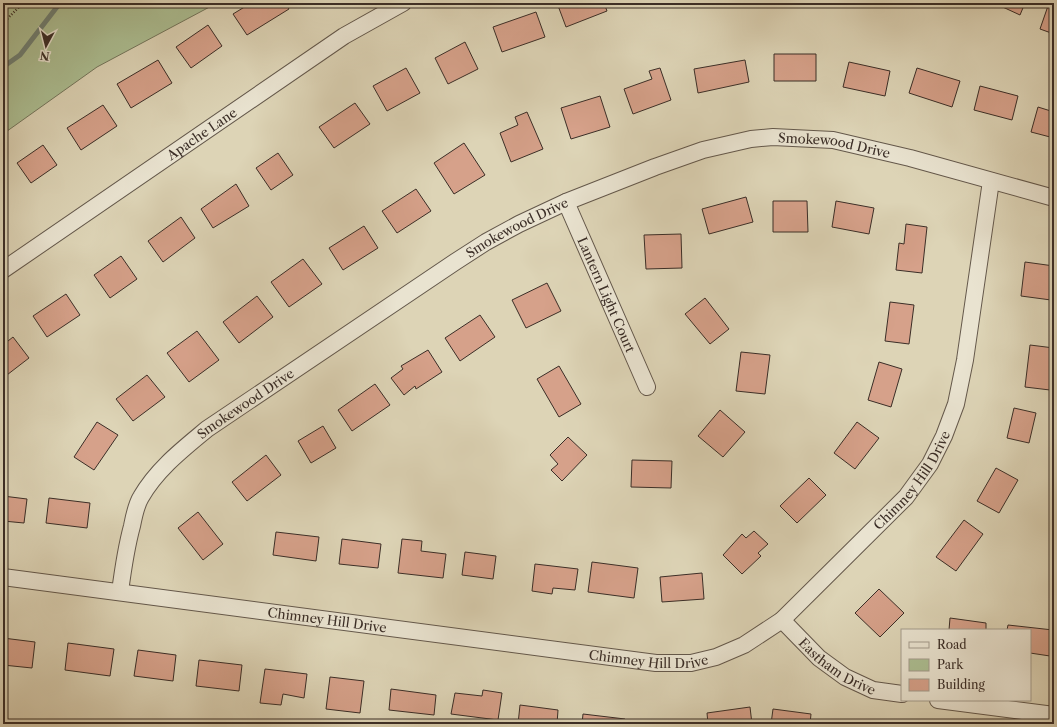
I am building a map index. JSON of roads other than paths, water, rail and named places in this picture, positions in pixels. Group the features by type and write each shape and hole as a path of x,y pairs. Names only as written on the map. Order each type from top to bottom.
{"street":[{"name":"Apache Lane","path":"3,270 344,36 403,3"},
{"name":"Smokewood Drive","path":"120,592 125,553 134,514 140,498 173,457 207,429 454,262 519,224 566,202 703,150 751,139 773,137 833,140 910,158 1054,198"},
{"name":"Chimney Hill Drive","path":"3,577 656,663 691,663 716,657 744,645 782,620 906,497 930,464 944,436 956,404 991,181"},
{"name":"Lantern Light Court","path":"566,202 647,387"},
{"name":"Eastham Drive","path":"782,620 819,658 846,677 874,690 901,694"},
{"path":"944,701 1047,718"}],"waterway":[{"path":"3,67 20,55 60,3"}]}
